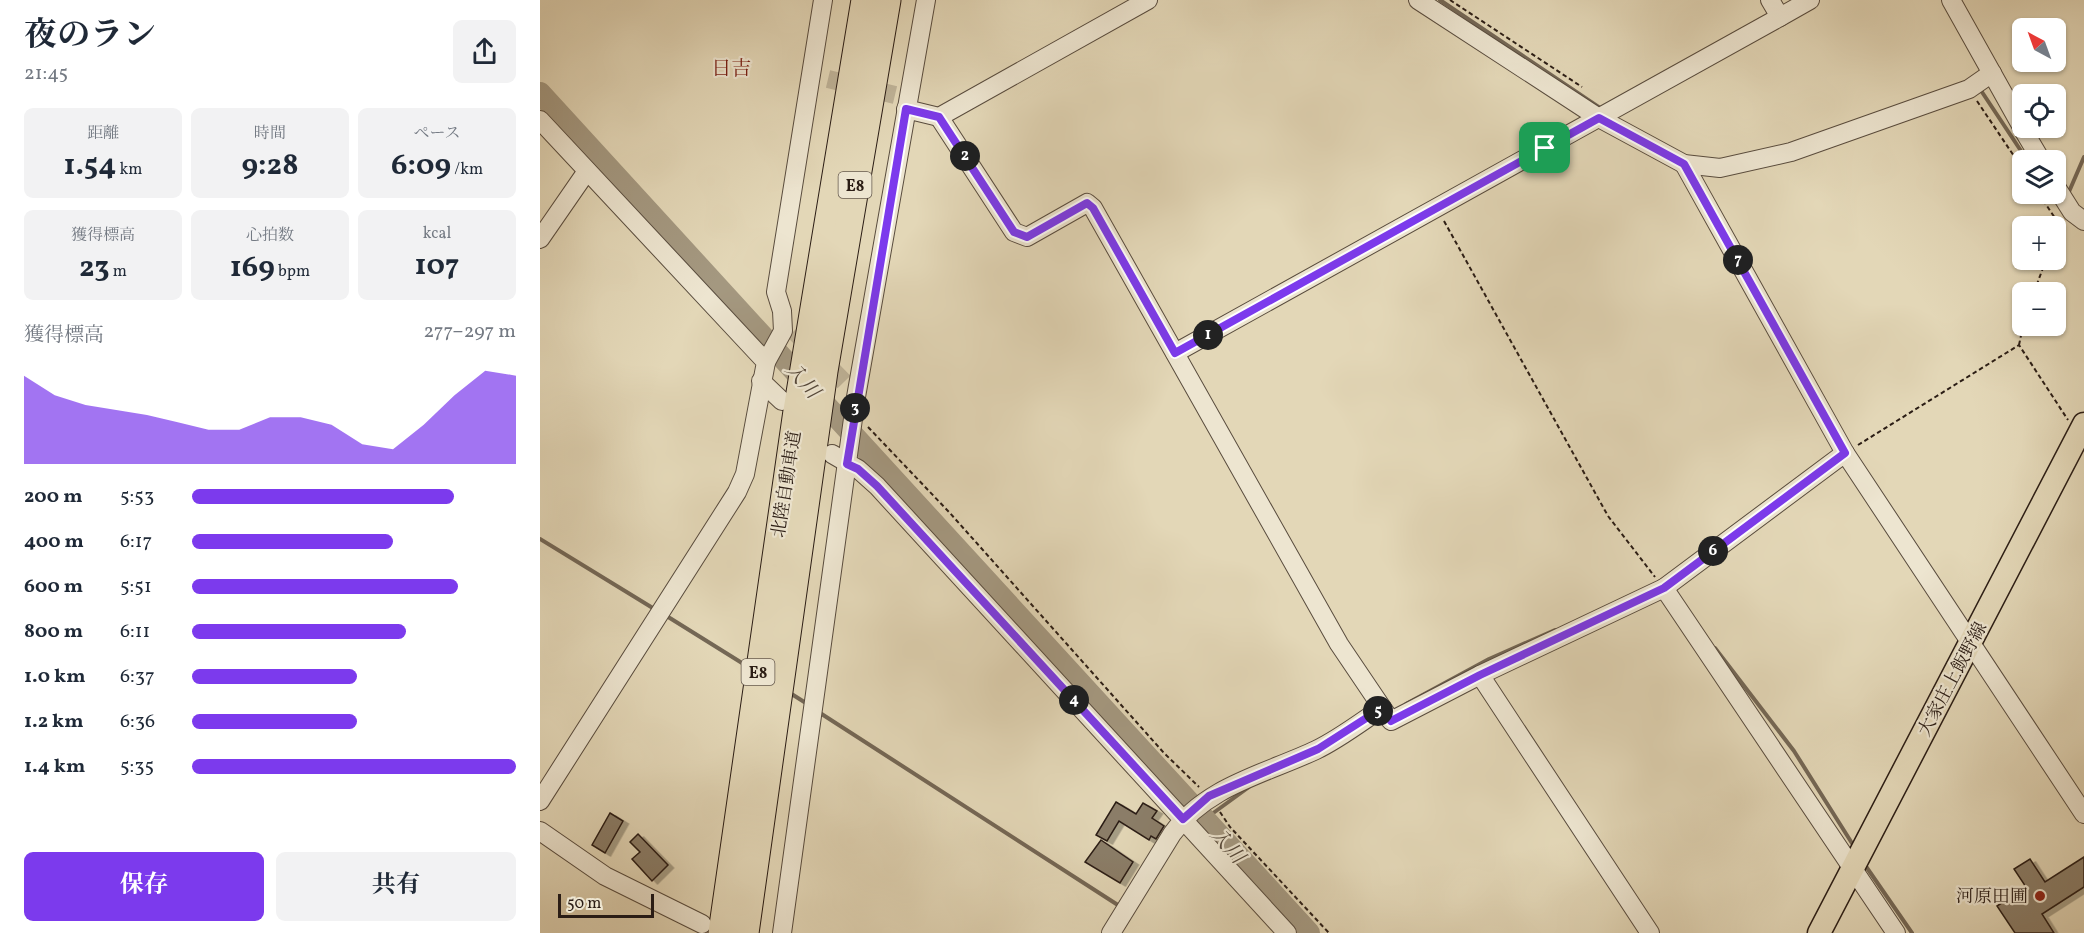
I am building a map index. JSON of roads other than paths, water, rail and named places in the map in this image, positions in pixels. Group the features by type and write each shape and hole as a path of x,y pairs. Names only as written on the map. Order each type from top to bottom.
{"highway":[{"name":"北陸自動車道","path":"712,929 789,406 825,370 865,0"},
{"name":"北陸自動車道","path":"745,933 782,657 825,370 887,0"}],"main road":[{"name":"大家庄上飯野線","path":"1819,933 2081,430"}],"street":[{"path":"540,801 737,492 745,474 766,362 783,331 789,326 776,292 819,77 823,0"},
{"path":"782,933 843,456 856,406 903,101 926,0"},
{"path":"939,117 1148,0"},
{"path":"1418,0 1599,118 1684,164 1720,168 1791,152 1969,89 1992,73"},
{"path":"1770,0 1780,17"},
{"path":"1175,353 1810,0"},
{"path":"1951,0 2012,109"},
{"path":"903,101 939,117 1014,232 1027,237 1087,203 1093,208 1339,644 1391,721 1480,675 1664,588 1845,453"},
{"path":"540,120 766,362"},
{"path":"1684,164 1845,453 2084,814"},
{"path":"540,239 586,171"},
{"path":"2066,202 2072,212 2084,221"},
{"path":"825,370 856,406"},
{"path":"761,381 789,406"},
{"path":"843,456 877,486 1287,933"},
{"path":"1664,588 1896,933"},
{"path":"1480,675 1650,933"},
{"path":"1111,933 1183,819 1207,798 1318,749 1382,708"},
{"path":"540,831 605,876 712,929"}],"waterway":[{"path":"1440,0 1603,110"},
{"path":"1980,89 2020,150"},
{"name":"入川","path":"540,93 1309,933"},
{"path":"2068,194 2084,157"},
{"path":"540,539 656,610"},
{"path":"665,615 750,668"},
{"path":"1406,704 1489,659 1555,630"},
{"path":"1715,648 1794,751 1855,848"},
{"path":"790,693 809,705"},
{"path":"817,711 1121,907"},
{"path":"1205,819 1249,787"},
{"path":"1865,865 1912,933"}],"tunnel":[{"path":"828,79 895,95"},
{"path":"794,331 844,382"}],"place":[{"name":"河原田圃","path":"2040,896"}],"district":[{"name":"日吉","path":"731,68"}]}
